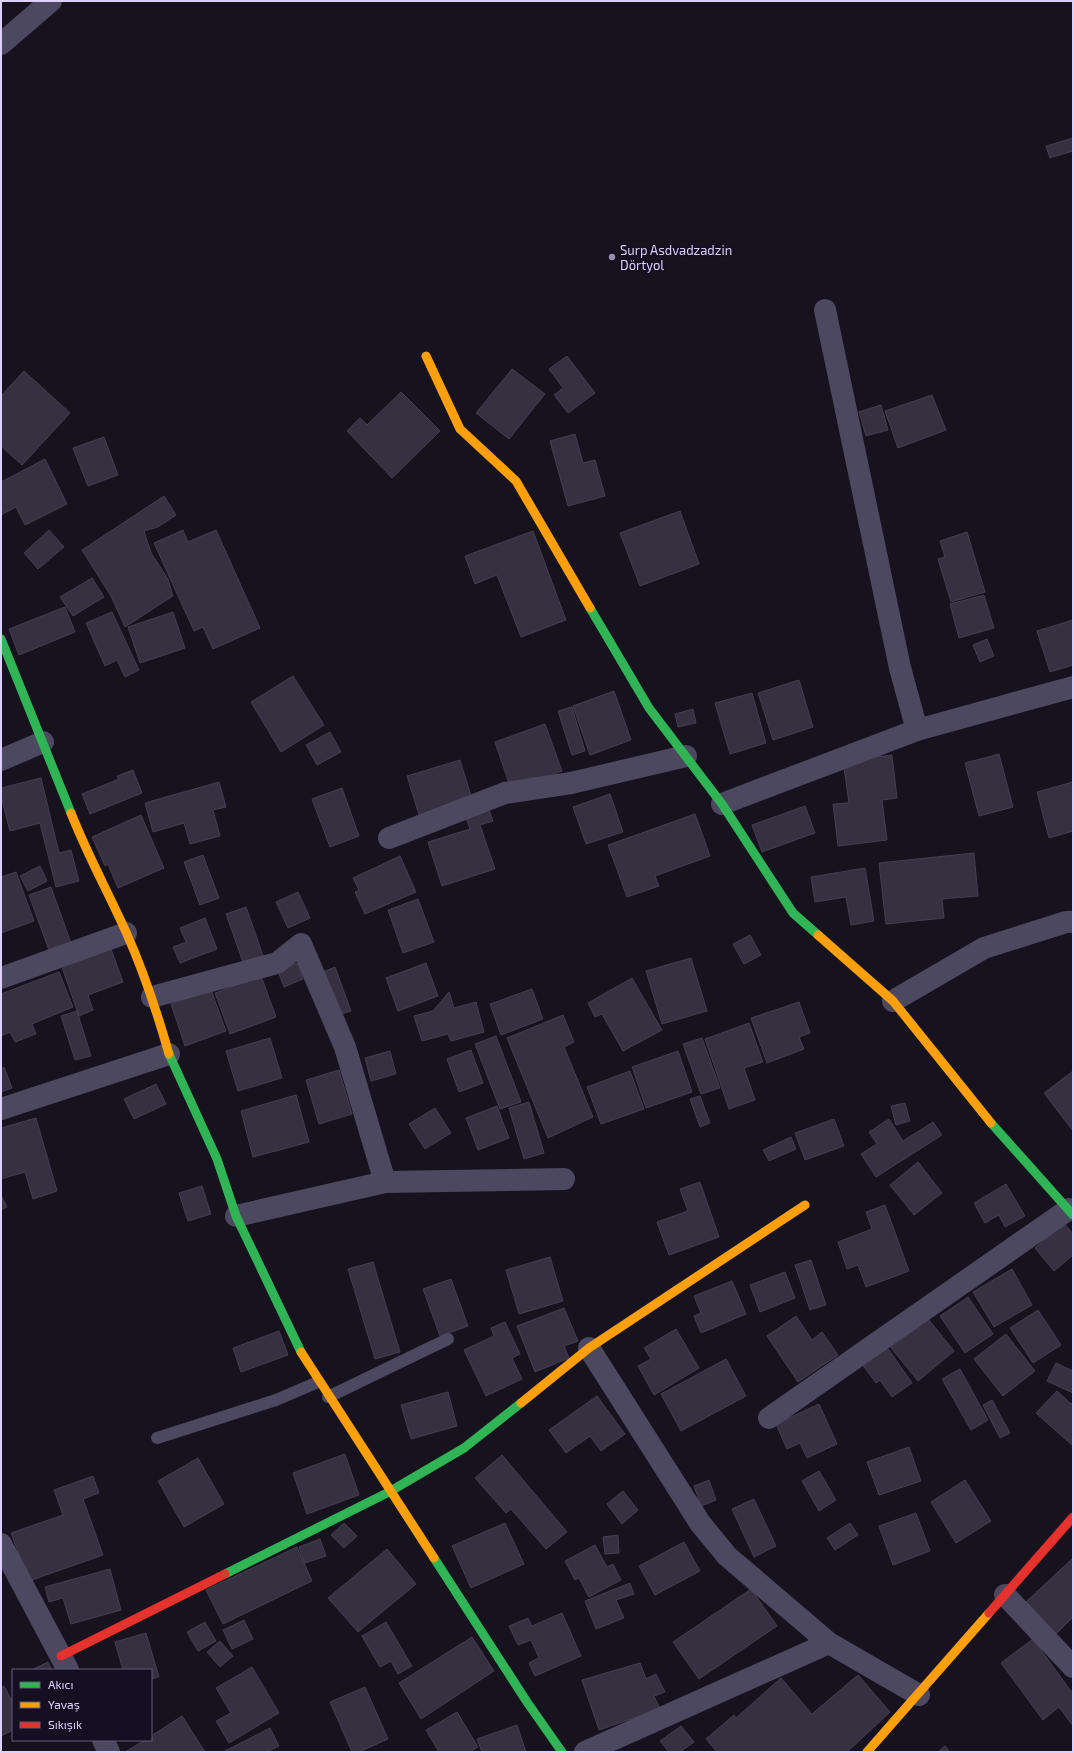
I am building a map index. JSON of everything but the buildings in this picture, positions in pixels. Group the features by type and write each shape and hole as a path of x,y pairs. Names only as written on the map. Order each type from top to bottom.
{"street":[{"path":"1,44 51,1"},
{"path":"825,310 900,668 917,730"},
{"path":"426,356 460,429 516,481 649,708 722,804 793,913 893,1001 982,1114 1071,1212 769,1418"},
{"path":"1,639 84,846 126,933 152,997 169,1054 217,1159 236,1216 304,1359 389,1492 527,1702 562,1752"},
{"path":"722,804 917,730 1073,687"},
{"path":"1,760 43,742"},
{"path":"388,838 505,793 571,783 686,756"},
{"path":"893,1001 984,948 1066,922 1073,922"},
{"path":"1,978 126,933"},
{"path":"152,997 277,963 301,944 345,1047 385,1182"},
{"path":"1,1109 169,1054"},
{"path":"236,1216 385,1182 564,1179"},
{"path":"1,1544 65,1663 389,1492 464,1448 589,1348 805,1205"},
{"path":"589,1348 700,1523 728,1556 829,1642 919,1695"},
{"path":"867,1752 919,1695 1073,1516"},
{"path":"1005,1595 1073,1667"},
{"path":"585,1752 829,1642"},
{"path":"104,1741 109,1752"}],"lane":[{"path":"328,1397 448,1339"},
{"path":"157,1438 276,1400 318,1382"}],"traffic: fast":[{"path":"590,608 649,708 722,804 793,913 818,935"},
{"path":"1,639 71,813"},
{"path":"169,1054 217,1159 236,1216 301,1352"},
{"path":"991,1123 1073,1215"},
{"path":"225,1574 389,1492 464,1448 521,1403"},
{"path":"434,1558 527,1702 562,1752"}],"traffic: slow":[{"path":"426,356 460,429 516,481 590,608"},
{"path":"71,813 133,947 150,992 169,1054"},
{"path":"818,935 893,1001 991,1123"},
{"path":"521,1403 589,1348 805,1205"},
{"path":"301,1352 434,1558"},
{"path":"867,1752 989,1613"}],"traffic: jam":[{"path":"989,1613 1073,1517"},
{"path":"61,1656 225,1574"}],"place":[{"name":"Surp Asdvadzadzin Dörtyol","path":"612,257"}]}
